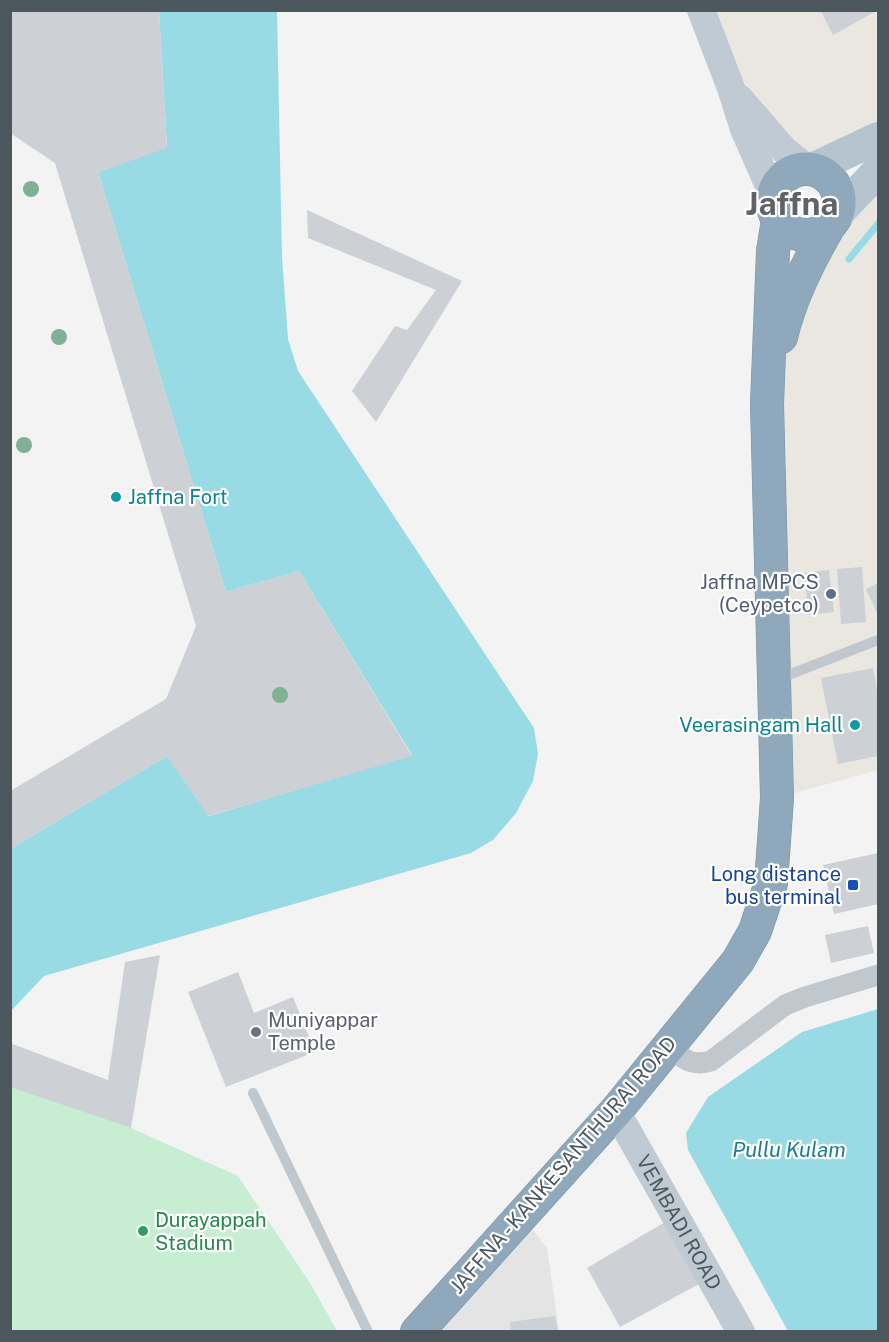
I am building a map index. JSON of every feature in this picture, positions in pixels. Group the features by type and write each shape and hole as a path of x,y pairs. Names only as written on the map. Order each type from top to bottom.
{"highway":[{"path":"810,168 825,174 835,185 839,199 833,219 817,234 802,235 789,231 776,208 777,185 795,170 810,168"},
{"name":"JAFFNA - KANKESANTHURAI ROAD","path":"417,1332 616,1111 738,961 755,931 771,883 777,798 767,404 776,208"},
{"name":"JAFFNA - KANKESANTHURAI ROAD","path":"767,404 789,309 812,256 833,219"}],"main road":[{"path":"702,10 732,88 744,129 776,208"},
{"path":"732,88 784,150 810,168 879,138"},
{"name":"JAFFNA - KANKESANTHURAI ROAD","path":"833,219 879,171"},
{"name":"VEMBADI ROAD","path":"616,1111 741,1332"}],"street":[{"path":"668,1047 688,1061 700,1064 711,1061 785,1005 879,975"}],"lane":[{"path":"775,681 879,640"},
{"path":"254,1093 368,1332"}],"shaded area":[{"path":"714,11 878,11 878,135 809,159 742,85"},
{"path":"878,171 878,770 777,798 770,503 790,309"},
{"path":"515,1221 534,1231 547,1248 559,1331 417,1332"}],"green space":[{"name":"Durayappah Stadium","path":"11,1087 131,1128 238,1176 312,1286 337,1331 11,1332"}],"water":[{"path":"159,11 277,11 282,257 288,339 298,371 534,728 538,754 533,781 516,813 493,840 471,853 44,976 11,1011 10,849 167,756 209,816 412,755 299,571 226,592 98,172 167,147"},
{"name":"Pullu Kulam","path":"878,1009 878,1331 788,1331 688,1150 686,1133 708,1097 802,1032"}],"building":[{"path":"10,10 159,10 167,148 98,172 226,592 299,571 412,756 208,816 167,756 10,849 10,791 166,699 196,626 55,163 10,133"},
{"path":"820,10 878,10 833,35"},
{"path":"307,210 462,281 376,422 352,391 395,326 407,330 436,290 308,238"},
{"path":"862,567 866,622 841,624 837,569"},
{"path":"829,570 834,612 809,615 804,573"},
{"path":"878,583 878,615 866,589"},
{"name":"Veerasingam Hall","path":"873,668 878,695 878,756 838,764 821,678"},
{"name":"Long distance bus terminal","path":"878,853 878,904 834,914 823,865"},
{"path":"868,926 874,953 831,963 825,935"},
{"path":"160,955 131,1128 10,1087 10,1043 108,1080 125,962"},
{"name":"Muniyappar Temple","path":"238,972 254,1013 293,997 315,1052 226,1087 188,992"},
{"path":"665,1222 699,1284 620,1327 587,1268"},
{"path":"555,1316 558,1332 511,1332 510,1322"}],"waterway":[{"path":"849,259 878,224"}],"place":[{"name":"Jaffna Fort","path":"116,497"},
{"name":"Jaffna MPCS (Ceypetco)","path":"831,594"},
{"name":"Veerasingam Hall","path":"855,725"},
{"name":"Long distance bus terminal","path":"853,885"},
{"name":"Muniyappar Temple","path":"256,1032"},
{"name":"Durayappah Stadium","path":"143,1231"}],"district":[{"name":"Jaffna","path":"792,204"}]}
